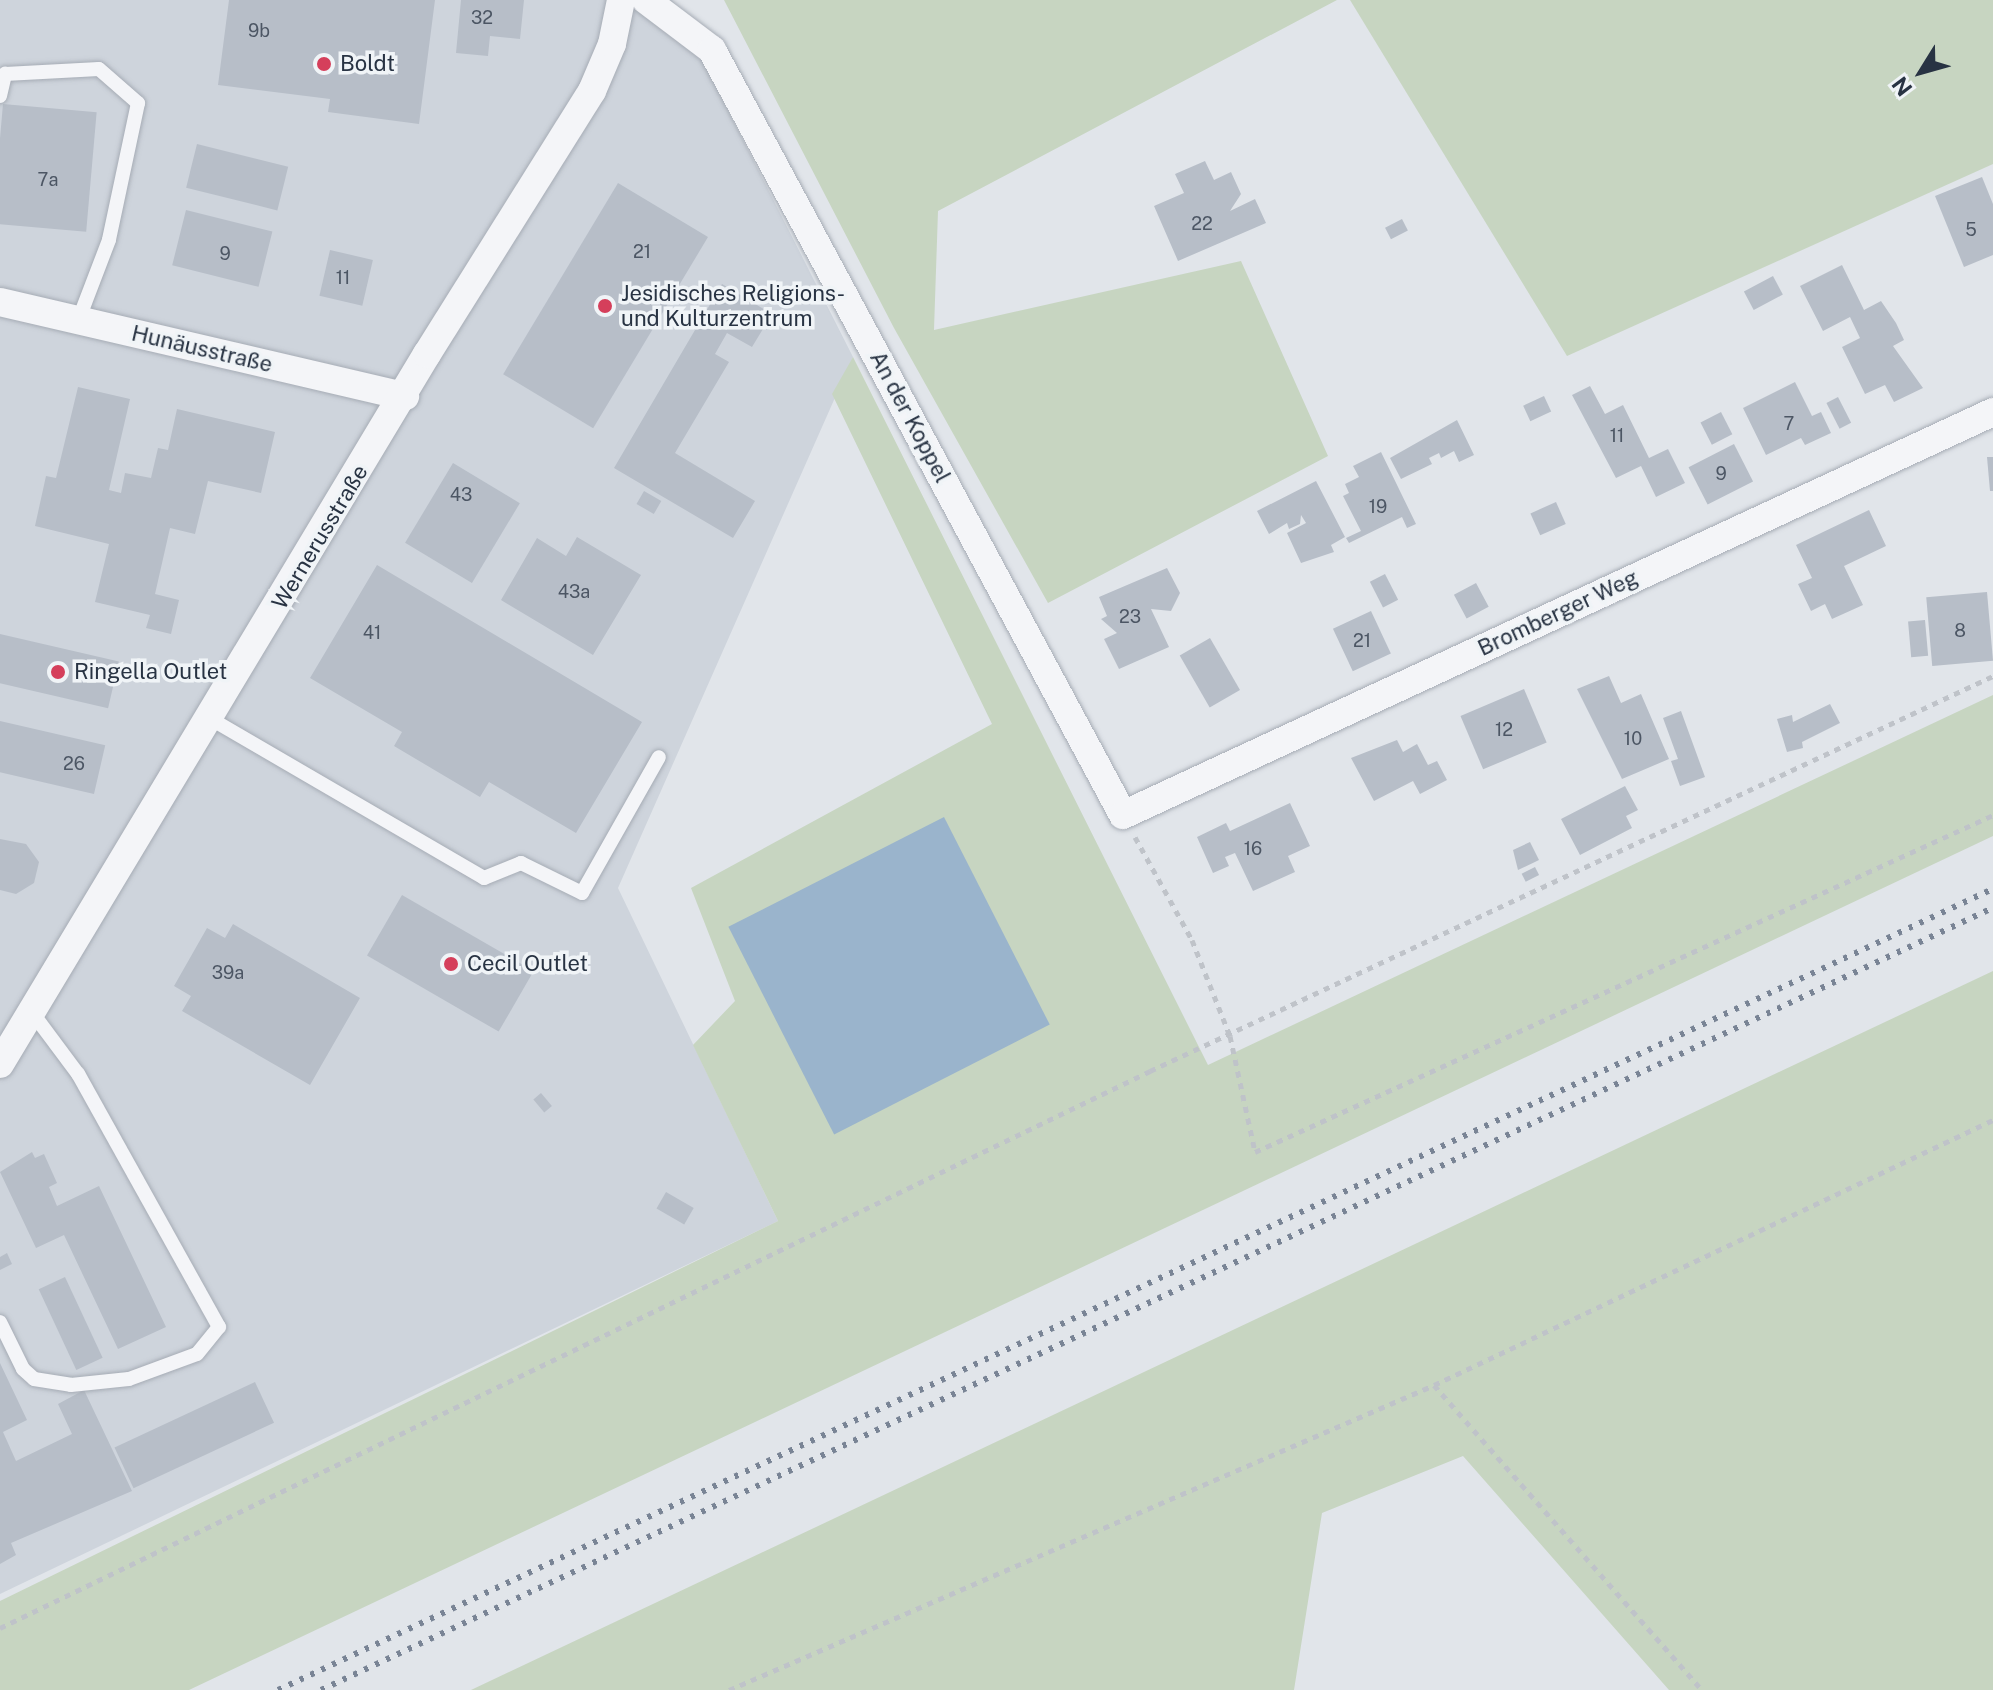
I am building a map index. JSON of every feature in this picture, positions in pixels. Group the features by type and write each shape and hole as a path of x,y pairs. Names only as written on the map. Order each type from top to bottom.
{"street":[{"name":"Wernerusstraße","path":"0,1064 34,1015 405,396 592,91 612,44 621,0"},
{"name":"An der Koppel","path":"646,0 712,50 1123,815"},
{"name":"Hunäusstraße","path":"0,302 405,396"},
{"name":"Bromberger Weg","path":"1123,815 1993,412"}],"lane":[{"path":"0,96 5,74 99,69 138,103 109,240 78,321"},
{"path":"211,719 484,878 521,863 582,893 659,757"},
{"path":"0,1322 23,1369 34,1379 71,1385 129,1379 197,1354 219,1327 78,1074 34,1015"}],"path":[{"path":"0,1628 1230,1036 1993,676"},
{"path":"1123,815 1192,940 1230,1036 1255,1152 1993,815"},
{"path":"729,1690 1434,1385 1993,1120"},
{"path":"1434,1385 1702,1690"}],"shaded area":[{"path":"0,0 672,0 853,357 618,888 778,1221 0,1594"}],"green space":[{"path":"724,0 1337,0 938,211 934,330 1241,261 1328,456 1048,603 894,328"},
{"path":"1350,0 1993,0 1993,164 1567,356"},
{"path":"853,357 1208,1065 1993,695 1993,836 189,1690 0,1690 0,1601 778,1221 693,1045 735,1001 691,888 992,724 832,394"},
{"path":"1993,971 1993,1690 1669,1690 1463,1456 1322,1513 1294,1690 471,1690"}],"water":[{"path":"944,817 1050,1025 834,1134 728,927"}],"building":[{"name":"Boldt","path":"229,0 435,0 419,124 328,112 330,99 218,85"},
{"path":"461,0 524,0 520,39 490,36 488,56 456,53"},
{"path":"3,104 97,112 86,232 0,224"},
{"path":"197,144 288,167 277,210 186,188"},
{"path":"1205,161 1214,180 1231,172 1241,194 1230,211 1255,199 1266,223 1178,261 1154,206 1184,193 1175,174"},
{"path":"1982,177 1993,204 1993,255 1964,267 1935,196"},
{"name":"Jesidisches Religions- und Kulturzentrum","path":"618,183 708,237 593,428 503,374"},
{"path":"186,210 272,232 259,287 172,265"},
{"path":"1402,219 1408,231 1391,239 1385,228"},
{"path":"330,250 373,260 362,306 319,296"},
{"path":"1842,265 1864,310 1881,301 1896,323 1904,340 1893,346 1923,388 1894,402 1885,385 1865,394 1842,347 1860,338 1850,317 1823,331 1800,286"},
{"path":"1773,276 1783,295 1754,310 1744,291"},
{"path":"722,284 772,314 752,347 727,333 715,354 729,362 675,453 755,501 733,538 614,468"},
{"path":"1795,382 1812,416 1821,412 1831,433 1805,445 1801,438 1766,455 1743,408"},
{"path":"1590,386 1605,414 1623,405 1649,458 1668,449 1685,483 1656,497 1641,466 1616,478 1572,395"},
{"path":"78,387 130,399 109,490 121,493 125,473 151,478 158,448 168,450 177,409 275,432 261,493 208,481 195,534 170,528 155,594 179,600 171,634 146,628 150,615 95,602 109,544 35,526 46,476 56,478"},
{"path":"1544,396 1551,411 1530,421 1523,406"},
{"path":"1838,397 1851,423 1840,429 1826,403"},
{"path":"1721,412 1732,434 1712,445 1701,422"},
{"path":"1457,420 1474,455 1459,462 1454,451 1441,458 1439,453 1429,458 1432,464 1401,479 1390,458"},
{"path":"1734,444 1753,481 1708,505 1689,467"},
{"path":"1381,452 1416,524 1407,528 1402,517 1349,543 1346,538 1361,531 1343,496 1349,493 1345,484 1359,477 1353,466"},
{"path":"1987,457 1993,457 1993,491 1990,491"},
{"path":"453,463 520,503 472,583 405,543"},
{"path":"1316,481 1345,537 1331,545 1334,552 1301,563 1287,533 1306,523 1301,515 1300,524 1289,529 1287,523 1269,534 1257,511"},
{"path":"644,491 661,501 654,514 636,504"},
{"path":"1556,502 1566,524 1540,535 1530,513"},
{"path":"1869,510 1886,546 1844,566 1863,605 1832,619 1825,604 1811,611 1798,584 1812,578 1796,545"},
{"path":"577,537 641,575 593,655 501,600 537,538 566,556"},
{"path":"377,565 642,722 576,833 489,782 480,797 394,746 402,732 310,678"},
{"path":"1167,568 1180,593 1171,611 1151,609 1169,647 1119,669 1104,639 1117,633 1101,619 1107,616 1099,597"},
{"path":"1385,574 1398,600 1383,608 1370,582"},
{"path":"1476,583 1489,607 1467,619 1454,595"},
{"path":"1987,592 1993,661 1932,666 1926,597"},
{"path":"1371,611 1391,654 1353,671 1333,629"},
{"path":"1925,620 1928,656 1911,657 1908,621"},
{"name":"Ringella Outlet","path":"0,634 119,661 108,708 0,683"},
{"path":"1210,638 1240,690 1210,707 1180,656"},
{"path":"1609,676 1621,703 1641,694 1669,759 1622,779 1577,689"},
{"path":"1524,689 1547,742 1483,769 1460,716"},
{"path":"1830,704 1840,723 1802,742 1803,748 1787,752 1777,719 1792,715 1793,722"},
{"path":"1681,711 1705,777 1680,786 1671,761 1678,759 1663,718"},
{"path":"0,721 105,745 94,794 0,772"},
{"path":"1397,740 1403,752 1417,744 1428,765 1437,761 1447,780 1420,794 1413,781 1374,801 1351,758"},
{"path":"1625,786 1638,810 1626,816 1632,828 1580,855 1561,819"},
{"path":"1290,803 1310,846 1288,856 1295,872 1253,891 1235,853 1225,857 1229,866 1213,873 1197,837 1226,823 1230,831"},
{"path":"0,839 26,844 39,862 34,883 16,894 0,890"},
{"path":"1530,842 1539,860 1518,870 1513,850"},
{"path":"1535,867 1539,875 1526,882 1522,874"},
{"name":"Cecil Outlet","path":"402,895 534,971 499,1032 367,956"},
{"path":"233,924 360,998 310,1085 182,1011 191,996 174,986 207,928 225,938"},
{"path":"541,1093 552,1106 544,1112 533,1099"},
{"path":"32,1152 35,1158 44,1154 57,1183 49,1187 57,1206 99,1186 166,1327 118,1349 64,1235 36,1248 0,1172"},
{"path":"666,1192 694,1208 684,1224 656,1208"},
{"path":"7,1253 12,1264 0,1270 0,1257"},
{"path":"65,1277 103,1358 76,1370 39,1289"},
{"path":"0,1363 27,1420 3,1432 16,1461 72,1434 58,1404 84,1390 132,1491 11,1543 16,1555 0,1564"},
{"path":"255,1382 274,1423 134,1488 115,1448"}],"railway":[{"path":"278,1690 1993,889"},
{"path":"321,1690 1993,908"}],"place":[{"name":"Boldt","path":"324,64"},
{"name":"Jesidisches Religions- und Kulturzentrum","path":"605,306"},
{"name":"Ringella Outlet","path":"58,672"},
{"name":"Cecil Outlet","path":"451,964"}]}
